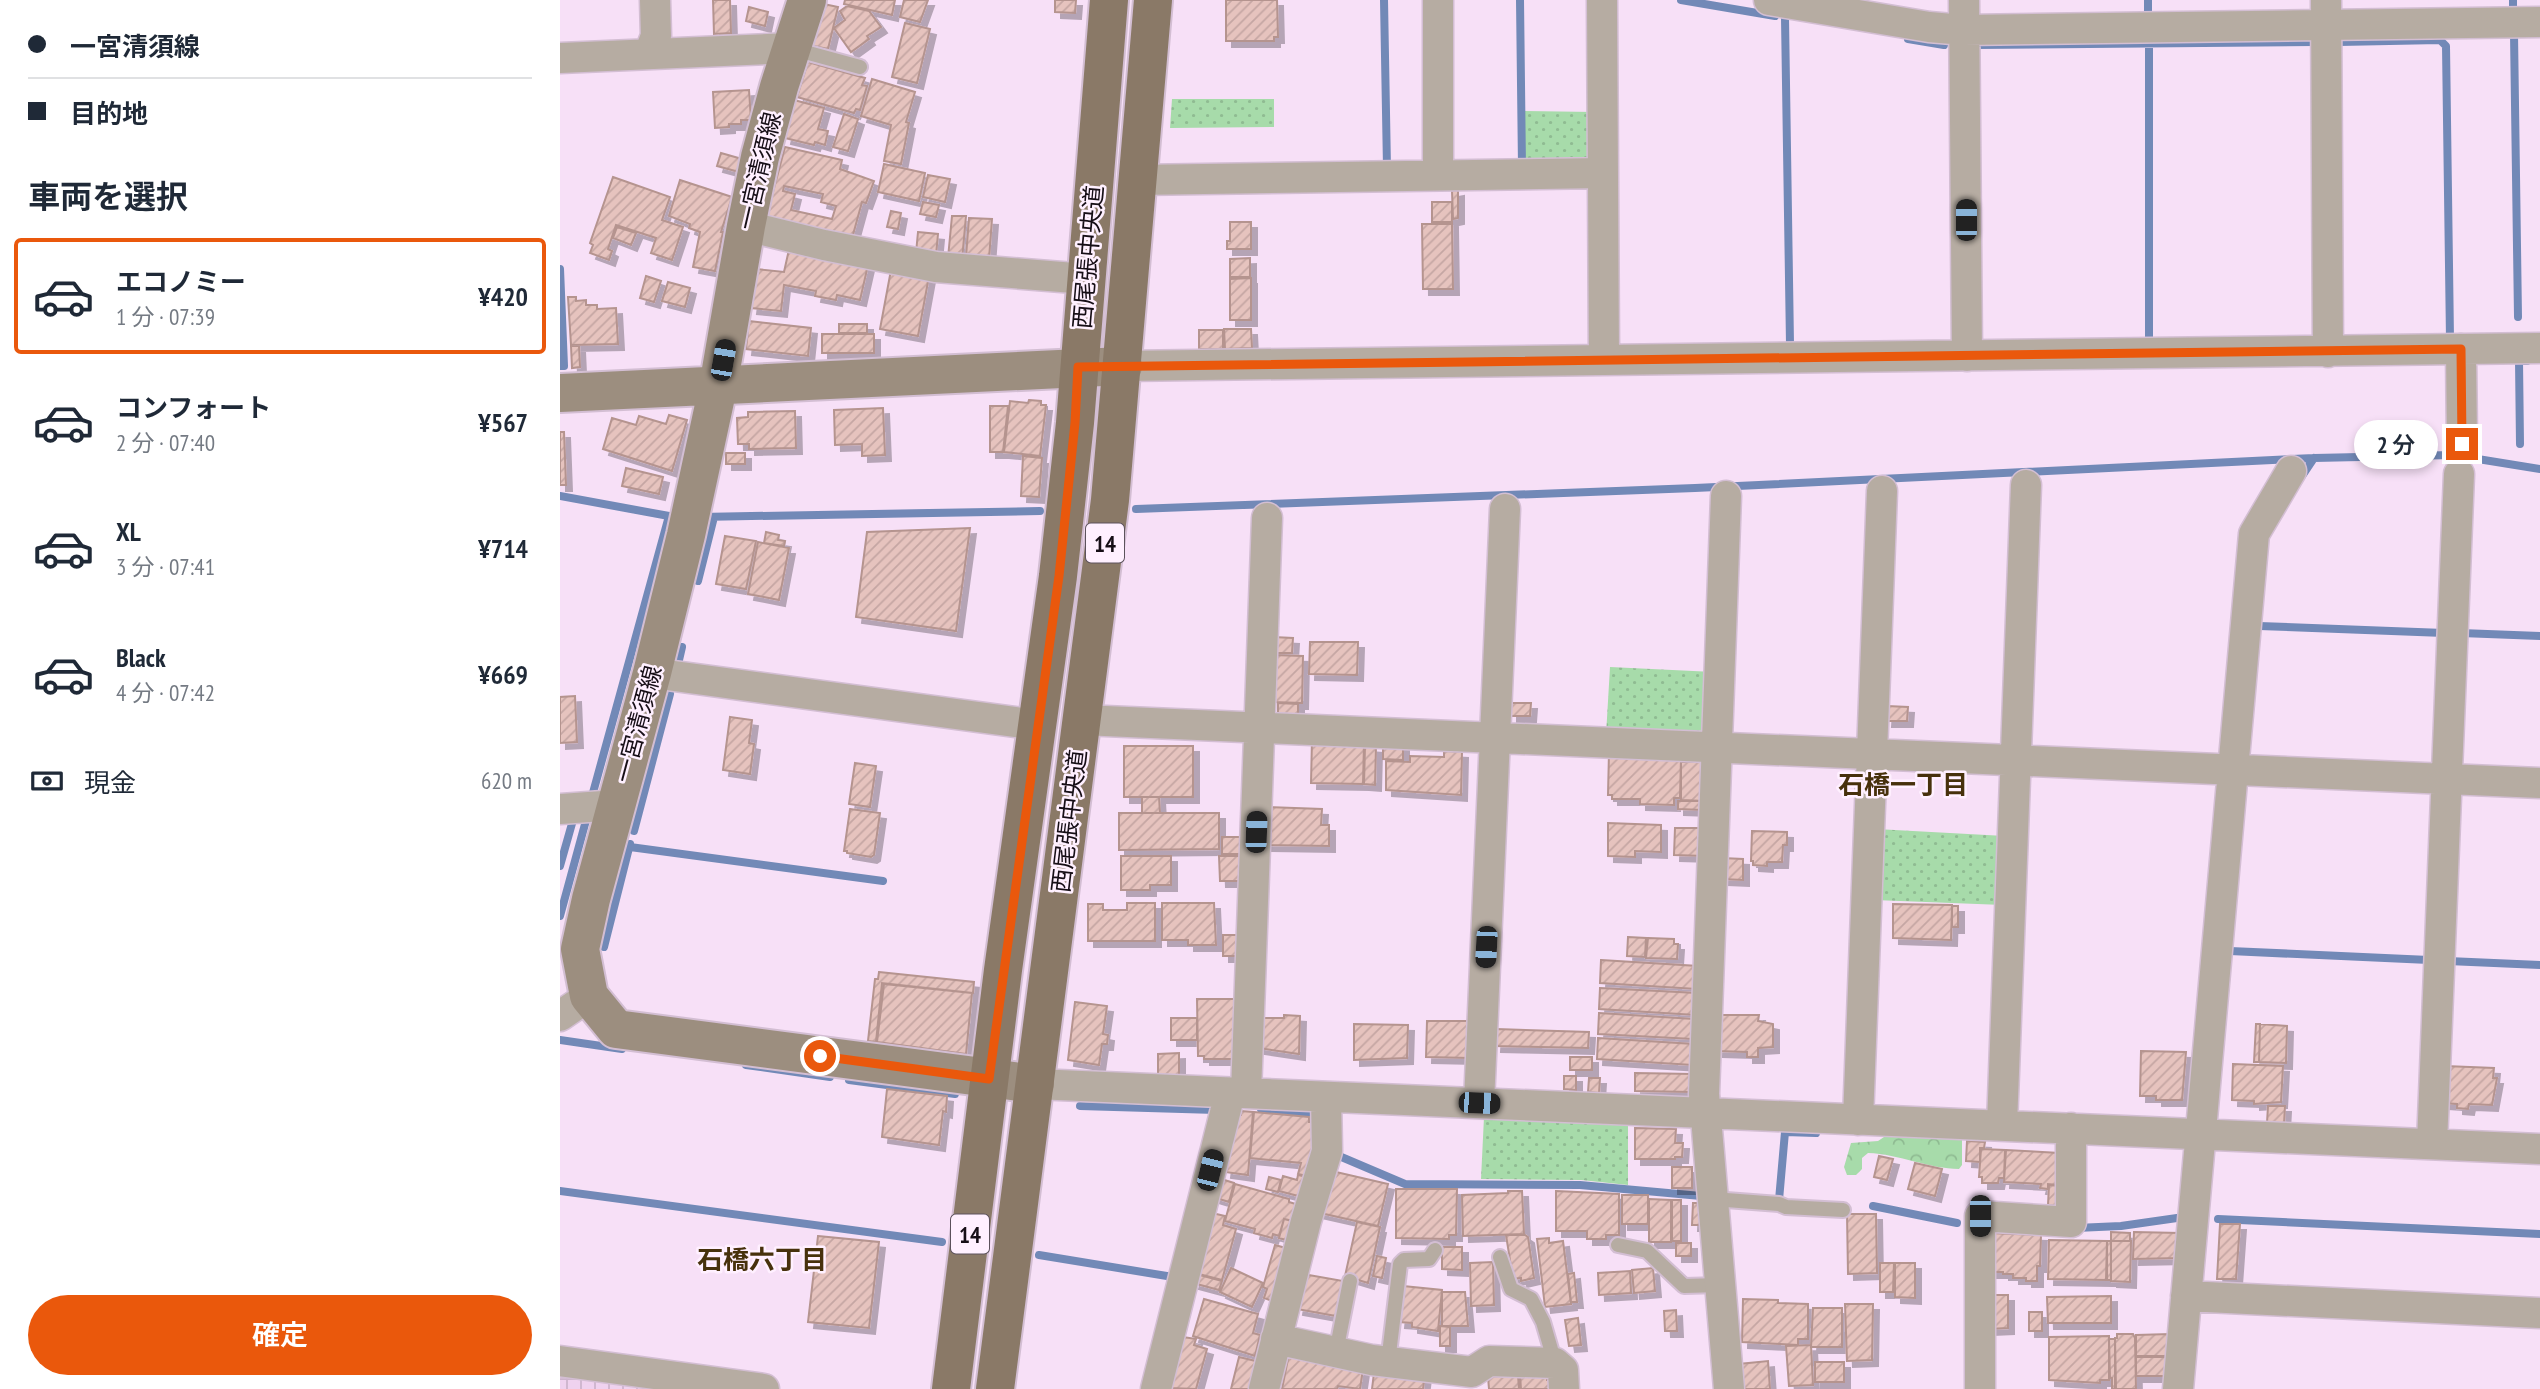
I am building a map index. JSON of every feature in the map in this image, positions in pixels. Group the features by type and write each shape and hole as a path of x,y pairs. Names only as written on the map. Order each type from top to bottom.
{"main road":[{"name":"一宮清須線","path":"807,0 761,157 746,226 719,387 652,673 587,807 591,899 580,949 575,1006 616,1029 1035,1084"},
{"name":"西尾張中央道","path":"951,1389 989,1079 1059,576 1075,423 1110,0"},
{"name":"西尾張中央道","path":"995,1389 1110,500 1153,0"},
{"path":"560,393 1123,366"}],"street":[{"path":"649,54 656,36 655,0"},
{"path":"1438,0 1438,175"},
{"path":"1602,0 1604,360"},
{"path":"1769,0 1929,27 1964,30 2326,12 2540,22"},
{"path":"1964,0 1967,356"},
{"path":"2326,12 2328,352"},
{"path":"560,58 791,48"},
{"path":"1136,180 1603,173"},
{"path":"746,226 824,245 936,267 1087,279"},
{"path":"1123,366 2540,348"},
{"path":"2461,349 2462,444"},
{"path":"2178,1389 2254,534 2291,471"},
{"path":"2432,1144 2459,474"},
{"path":"2002,1125 2026,485"},
{"path":"1858,1119 1882,491"},
{"path":"1726,496 1704,1094 1728,1389"},
{"path":"1479,1103 1505,509"},
{"path":"1157,1389 1238,1093 1260,727 1267,518"},
{"path":"652,673 1037,725"},
{"path":"1082,720 2540,783"},
{"path":"1035,1084 2540,1149"},
{"path":"1264,1389 1306,1221 1327,1151 1326,1097"},
{"path":"1980,1389 1980,1216 2071,1222 2071,1128"},
{"path":"2186,1296 2540,1313"},
{"path":"1276,1339 1388,1362 1472,1372 1489,1361 1560,1376"},
{"path":"560,1361 685,1383 764,1389"}],"lane":[{"path":"791,48 860,68"},
{"path":"1713,1199 1843,1210"},
{"path":"1618,1245 1647,1251 1684,1286 1720,1285"},
{"path":"1388,1362 1399,1264 1404,1260 1429,1259 1435,1250"},
{"path":"1500,1257 1511,1289 1531,1299 1543,1322 1560,1376"},
{"path":"1336,1352 1350,1281"}],"shaded area":[{"path":"560,1369 671,1389 560,1389"}],"green space":[{"path":"1172,99 1274,99 1274,127 1170,128"},
{"path":"1525,111 1595,112 1597,162 1525,163"},
{"path":"1610,667 1714,672 1712,732 1606,735"},
{"path":"1876,829 2005,836 2003,905 1874,900"},
{"path":"1484,1117 1628,1123 1628,1185 1581,1180 1481,1179"},
{"path":"1887,1135 1953,1136 1962,1139 1962,1165 1959,1169 1948,1168 1868,1153 1862,1158 1862,1169 1856,1175 1847,1175 1844,1167 1851,1143 1878,1141"}],"building":[{"path":"713,0 730,0 731,33 714,34"},
{"path":"845,0 895,0 892,15 844,4"},
{"path":"904,0 928,0 920,22 900,17"},
{"path":"1055,0 1076,0 1075,13 1055,12"},
{"path":"1226,0 1277,0 1278,37 1274,37 1274,41 1226,41"},
{"path":"819,3 838,7 828,49 809,45"},
{"path":"847,6 869,11 881,27 851,52 834,28 845,20 840,11"},
{"path":"749,7 768,12 765,26 746,21"},
{"path":"905,23 930,29 917,83 892,77"},
{"path":"808,62 865,78 862,85 867,86 860,110 856,109 854,113 797,97"},
{"path":"872,79 915,92 906,122 909,123 901,164 884,161 891,125 861,116"},
{"path":"749,90 751,120 741,120 741,124 715,128 713,92"},
{"path":"794,100 824,108 818,129 828,131 825,145 785,138"},
{"path":"844,114 858,119 848,151 833,147"},
{"path":"785,147 842,160 840,169 874,181 866,203 862,202 851,242 765,222","holes":["784,186 823,194 821,202 836,206 832,219 791,210 795,194 783,191"]},
{"path":"721,153 742,159 739,172 717,166"},
{"path":"884,164 925,173 919,201 878,192"},
{"path":"928,175 950,179 945,202 923,197"},
{"path":"613,177 670,197 662,220 683,227 672,260 651,253 656,238 616,225 608,249 612,251 609,260 590,253 593,245 590,243"},
{"path":"680,180 732,197 721,232 715,271 693,267 700,232 689,228 690,224 669,216"},
{"path":"1458,190 1458,218 1453,219 1452,191"},
{"path":"923,202 939,205 936,217 920,214"},
{"path":"1432,202 1452,202 1452,222 1432,222"},
{"path":"891,211 901,213 898,229 887,227"},
{"path":"952,216 966,216 962,260 948,258"},
{"path":"969,218 992,219 989,259 966,257"},
{"path":"1230,222 1251,222 1251,249 1227,249"},
{"path":"1422,224 1452,224 1453,289 1423,289"},
{"path":"617,227 636,233 631,245 613,238"},
{"path":"918,232 938,234 936,255 916,253"},
{"path":"790,245 868,265 860,300 837,295 836,300 815,296 816,291 784,285 781,311 751,308 756,269 784,272"},
{"path":"1250,258 1250,277 1230,277 1230,259"},
{"path":"891,270 929,276 918,336 880,329"},
{"path":"646,276 661,281 654,302 640,298"},
{"path":"1251,278 1251,320 1230,320 1230,279"},
{"path":"668,282 690,288 685,307 662,301"},
{"path":"568,297 576,297 576,301 586,300 586,305 597,305 597,309 616,308 618,344 571,345"},
{"path":"749,321 811,328 808,356 746,349"},
{"path":"839,324 867,324 867,333 839,333"},
{"path":"1224,329 1251,329 1252,348 1225,349"},
{"path":"1199,330 1223,330 1223,349 1199,349"},
{"path":"822,334 874,334 874,353 822,353"},
{"path":"571,346 579,346 580,367 572,368"},
{"path":"1029,400 1041,401 1041,405 1046,405 1040,456 1004,452 1010,401 1028,403"},
{"path":"990,406 1008,406 1003,452 990,452"},
{"path":"883,408 885,455 862,456 862,444 835,445 834,410"},
{"path":"795,411 796,448 749,449 749,444 738,444 737,418 748,417 748,412"},
{"path":"669,415 687,420 672,471 603,449 612,418 636,425 639,416 666,424"},
{"path":"560,432 564,432 566,485 560,485"},
{"path":"726,453 745,453 745,464 726,464"},
{"path":"1023,456 1042,458 1039,497 1021,496"},
{"path":"626,468 663,477 659,494 622,486"},
{"path":"970,528 956,631 856,617 867,532"},
{"path":"766,532 779,535 778,540 785,541 784,546 764,543"},
{"path":"725,536 756,541 746,589 716,584"},
{"path":"758,542 789,548 779,600 748,594"},
{"path":"1273,637 1293,638 1292,653 1272,653"},
{"path":"1310,642 1358,642 1357,675 1309,674"},
{"path":"1273,655 1303,656 1302,703 1272,702"},
{"path":"575,696 577,742 560,743 560,697"},
{"path":"1278,703 1298,704 1298,721 1278,721"},
{"path":"1511,703 1531,703 1530,716 1511,716"},
{"path":"1887,706 1908,707 1907,721 1886,721"},
{"path":"730,717 752,720 749,743 754,744 750,774 723,770"},
{"path":"1312,739 1364,744 1363,784 1311,783"},
{"path":"1383,742 1403,742 1403,760 1383,759"},
{"path":"1124,746 1193,746 1193,797 1124,797"},
{"path":"1365,746 1376,747 1375,785 1364,784"},
{"path":"1444,751 1462,752 1461,795 1386,790 1386,761 1410,762 1410,756 1444,757"},
{"path":"1609,752 1681,758 1680,798 1674,798 1674,805 1640,804 1640,799 1612,799 1612,795 1608,795"},
{"path":"1681,762 1706,762 1705,801 1681,800"},
{"path":"855,763 876,766 870,807 849,804"},
{"path":"1142,797 1159,797 1160,813 1142,813"},
{"path":"1678,801 1703,801 1703,810 1678,809"},
{"path":"1267,807 1322,809 1321,825 1329,825 1329,846 1266,845"},
{"path":"850,809 880,813 874,855 871,857 844,851"},
{"path":"1119,813 1219,813 1219,849 1119,850"},
{"path":"1608,823 1661,825 1661,852 1635,851 1635,857 1608,856"},
{"path":"1675,828 1705,828 1705,856 1674,855"},
{"path":"1752,831 1787,832 1787,845 1783,845 1782,862 1767,862 1767,866 1753,865"},
{"path":"1222,837 1246,837 1246,854 1222,854"},
{"path":"1121,856 1171,856 1171,885 1150,885 1150,890 1121,890"},
{"path":"1219,856 1243,856 1243,881 1220,881"},
{"path":"1722,858 1743,859 1743,880 1722,879"},
{"path":"1127,903 1155,903 1155,941 1088,941 1088,904 1103,904 1103,910 1127,910"},
{"path":"1162,903 1214,903 1216,945 1188,945 1188,940 1162,940"},
{"path":"1893,904 1952,905 1951,940 1893,938"},
{"path":"1952,906 1958,906 1958,927 1952,927"},
{"path":"1223,935 1241,935 1241,956 1223,956"},
{"path":"1628,937 1646,938 1645,957 1627,956"},
{"path":"1648,938 1674,939 1674,944 1678,944 1677,959 1646,958"},
{"path":"1601,960 1698,966 1697,989 1600,983"},
{"path":"879,972 974,982 973,993 882,983 876,1042 868,1041 875,979 878,979"},
{"path":"884,984 972,993 966,1054 877,1042"},
{"path":"1600,988 1697,993 1696,1015 1599,1009"},
{"path":"1197,999 1239,999 1239,1056 1232,1056 1232,1059 1204,1059 1204,1056 1198,1056"},
{"path":"1075,1002 1107,1006 1103,1034 1108,1035 1107,1044 1102,1044 1099,1065 1068,1060"},
{"path":"1599,1013 1694,1019 1693,1039 1598,1034"},
{"path":"1284,1015 1300,1016 1299,1054 1258,1048 1259,1018 1284,1018"},
{"path":"1718,1015 1759,1015 1758,1021 1773,1024 1773,1047 1758,1048 1758,1057 1747,1057 1747,1052 1717,1051"},
{"path":"1171,1018 1197,1018 1197,1040 1171,1040"},
{"path":"1427,1021 1471,1021 1470,1058 1426,1057"},
{"path":"1354,1024 1408,1025 1407,1058 1354,1060"},
{"path":"2256,1024 2260,1024 2259,1062 2254,1062"},
{"path":"2260,1024 2287,1026 2286,1063 2259,1062"},
{"path":"1496,1029 1589,1032 1588,1048 1495,1046"},
{"path":"1598,1038 1694,1044 1693,1065 1597,1059"},
{"path":"2141,1051 2186,1052 2182,1100 2156,1100 2156,1096 2140,1096"},
{"path":"1179,1053 1179,1077 1158,1077 1158,1054"},
{"path":"1570,1057 1592,1057 1592,1070 1570,1070"},
{"path":"2233,1064 2283,1066 2281,1102 2254,1104 2254,1101 2232,1100"},
{"path":"2445,1066 2494,1068 2493,1078 2497,1078 2492,1105 2469,1104 2468,1109 2457,1108 2457,1104 2443,1103"},
{"path":"1635,1073 1693,1074 1692,1092 1635,1091"},
{"path":"1564,1076 1576,1076 1576,1090 1564,1089"},
{"path":"1589,1078 1600,1078 1599,1093 1588,1092"},
{"path":"887,1089 947,1096 939,1145 882,1137"},
{"path":"2268,1106 2285,1106 2284,1124 2267,1123"},
{"path":"1241,1111 1253,1112 1248,1175 1225,1172 1230,1136 1235,1136 1237,1115 1241,1115"},
{"path":"1254,1112 1309,1117 1309,1122 1321,1122 1312,1177 1298,1174 1301,1163 1250,1158"},
{"path":"1635,1128 1676,1129 1675,1143 1683,1143 1682,1157 1635,1159"},
{"path":"1967,1141 1985,1142 1984,1148 1980,1148 1980,1162 1966,1161"},
{"path":"1981,1149 2005,1150 2004,1178 1999,1178 1998,1183 1982,1183 1982,1177 1979,1177"},
{"path":"2006,1150 2059,1153 2058,1185 2048,1184 2048,1189 2040,1188 2041,1184 2004,1182"},
{"path":"1879,1156 1893,1159 1887,1180 1874,1177"},
{"path":"1915,1163 1942,1169 1935,1196 1908,1189"},
{"path":"1672,1167 1692,1167 1692,1188 1672,1188"},
{"path":"1336,1172 1388,1184 1378,1226 1316,1212"},
{"path":"1298,1175 1312,1178 1306,1198 1279,1191 1283,1176 1297,1180"},
{"path":"1269,1177 1281,1180 1278,1192 1266,1189"},
{"path":"1218,1178 1234,1183 1229,1202 1213,1197"},
{"path":"1235,1184 1289,1199 1289,1202 1302,1206 1298,1222 1284,1219 1279,1236 1273,1234 1272,1238 1254,1233 1255,1229 1225,1221"},
{"path":"2049,1185 2060,1186 2059,1206 2048,1205"},
{"path":"1396,1189 1457,1189 1456,1235 1449,1235 1449,1239 1396,1238"},
{"path":"1522,1191 1524,1234 1463,1236 1462,1195"},
{"path":"1556,1191 1619,1194 1619,1235 1606,1235 1606,1239 1587,1239 1587,1231 1556,1231"},
{"path":"1622,1195 1648,1195 1648,1224 1622,1224"},
{"path":"1649,1199 1671,1200 1671,1242 1649,1242"},
{"path":"1672,1200 1681,1200 1681,1241 1672,1241"},
{"path":"1693,1203 1702,1203 1702,1225 1692,1225"},
{"path":"1212,1213 1225,1216 1223,1225 1236,1229 1222,1280 1195,1273"},
{"path":"1847,1214 1876,1214 1877,1273 1848,1274"},
{"path":"1284,1219 1292,1221 1286,1240 1279,1238"},
{"path":"1357,1222 1380,1227 1368,1283 1345,1276"},
{"path":"2220,1224 2240,1224 2236,1279 2217,1279"},
{"path":"2111,1232 2130,1233 2130,1241 2111,1241"},
{"path":"2134,1232 2180,1233 2180,1258 2133,1259"},
{"path":"1987,1233 2041,1235 2037,1281 2013,1278 2013,1274 2003,1272 1987,1272"},
{"path":"1506,1235 1528,1237 1534,1278 1521,1281 1521,1278 1513,1279"},
{"path":"818,1236 879,1242 869,1328 808,1322"},
{"path":"1549,1238 1549,1243 1563,1241 1571,1304 1545,1307 1537,1239"},
{"path":"2049,1240 2107,1241 2106,1280 2048,1279"},
{"path":"2107,1241 2111,1241 2111,1280 2107,1280"},
{"path":"2111,1241 2131,1241 2130,1282 2111,1281"},
{"path":"1676,1243 1691,1243 1691,1256 1676,1256"},
{"path":"1275,1245 1293,1250 1278,1303 1264,1298 1267,1289 1263,1287"},
{"path":"1442,1247 1462,1247 1462,1270 1442,1269"},
{"path":"1377,1256 1386,1258 1382,1278 1373,1276"},
{"path":"1493,1262 1494,1305 1471,1306 1470,1263"},
{"path":"1880,1263 1894,1263 1893,1292 1880,1292"},
{"path":"1895,1263 1915,1263 1915,1298 1895,1297"},
{"path":"1231,1268 1263,1283 1252,1307 1220,1292"},
{"path":"1653,1268 1655,1291 1634,1293 1632,1270"},
{"path":"1630,1271 1631,1293 1599,1295 1598,1273"},
{"path":"1574,1273 1577,1302 1571,1302 1568,1274"},
{"path":"1196,1274 1222,1281 1219,1290 1193,1283"},
{"path":"1303,1274 1343,1281 1336,1316 1297,1309"},
{"path":"1403,1286 1442,1290 1438,1331 1399,1322"},
{"path":"1442,1292 1465,1292 1468,1326 1442,1326"},
{"path":"1988,1295 2008,1295 2008,1328 1988,1329"},
{"path":"2111,1296 2111,1323 2048,1323 2047,1297"},
{"path":"1204,1299 1258,1314 1253,1333 1260,1335 1255,1356 1193,1336"},
{"path":"1743,1299 1808,1304 1808,1339 1798,1339 1798,1345 1742,1342"},
{"path":"1845,1304 1873,1304 1872,1360 1847,1361"},
{"path":"1813,1308 1842,1308 1842,1347 1811,1347"},
{"path":"1676,1310 1677,1331 1665,1331 1664,1311"},
{"path":"2029,1312 2042,1312 2042,1331 2029,1331"},
{"path":"1578,1318 1581,1345 1569,1346 1565,1320"},
{"path":"1440,1326 1450,1327 1450,1346 1440,1346"},
{"path":"2117,1334 2133,1334 2135,1338 2136,1389 2116,1389"},
{"path":"2170,1334 2171,1356 2136,1356 2136,1335"},
{"path":"2109,1336 2109,1380 2100,1380 2100,1383 2049,1380 2049,1337"},
{"path":"1183,1337 1196,1339 1194,1345 1207,1349 1196,1389 1169,1388"},
{"path":"2109,1339 2115,1339 2115,1389 2112,1389 2110,1378"},
{"path":"1811,1345 1813,1385 1789,1386 1786,1346"},
{"path":"1289,1354 1363,1369 1360,1389 1338,1386 1337,1389 1282,1389"},
{"path":"1239,1357 1264,1363 1258,1389 1231,1389"},
{"path":"2136,1357 2170,1357 2170,1376 2136,1376"},
{"path":"1768,1361 1770,1389 1741,1389 1739,1364"},
{"path":"1815,1362 1844,1362 1844,1382 1815,1382"},
{"path":"1374,1373 1425,1374 1423,1389 1372,1389"},
{"path":"1518,1375 1519,1389 1489,1389 1488,1377"},
{"path":"1520,1375 1547,1375 1547,1380 1554,1380 1554,1389 1521,1389"}],"waterway":[{"path":"1384,0 1387,168 1391,168"},
{"path":"1520,0 1522,167"},
{"path":"1681,0 1775,16"},
{"path":"2148,0 2148,12"},
{"path":"2513,0 2513,6"},
{"path":"1785,18 1790,344"},
{"path":"2514,33 2518,317"},
{"path":"1908,39 1944,45"},
{"path":"2339,42 2440,40 2446,46 2450,339"},
{"path":"1976,45 2314,42"},
{"path":"2149,43 2149,344"},
{"path":"560,269 564,366 560,366"},
{"path":"2520,444 2519,361 2527,361"},
{"path":"1136,509 1695,488 2314,458 2453,455 2540,469"},
{"path":"2300,479 2314,458"},
{"path":"560,496 669,516"},
{"path":"700,517 1040,511"},
{"path":"591,800 669,516 680,517"},
{"path":"698,581 714,517"},
{"path":"2259,626 2444,633"},
{"path":"2461,633 2540,636"},
{"path":"679,660 682,647"},
{"path":"634,831 670,694"},
{"path":"560,916 588,813"},
{"path":"560,866 573,820"},
{"path":"604,947 630,844"},
{"path":"630,847 883,881"},
{"path":"2230,951 2429,960"},
{"path":"2448,961 2540,965"},
{"path":"560,1040 622,1049"},
{"path":"746,1065 830,1077"},
{"path":"849,1080 955,1094"},
{"path":"1080,1106 1216,1110 1215,1114"},
{"path":"1261,1109 1319,1114"},
{"path":"1773,1199 1779,1200 1785,1132 1816,1133"},
{"path":"1332,1153 1405,1184 1580,1185 1701,1196"},
{"path":"560,1191 942,1242"},
{"path":"1873,1206 1957,1223"},
{"path":"2076,1228 2121,1226 2184,1217"},
{"path":"2218,1219 2540,1234"},
{"path":"1039,1255 1173,1277 1174,1273"}],"district":[{"name":"石橋一丁目","path":"1903,784"},
{"name":"石橋六丁目","path":"762,1259"}],"route":[{"path":"820,1056 989,1079 1059,576 1078,367 2461,349 2462,444"}]}
